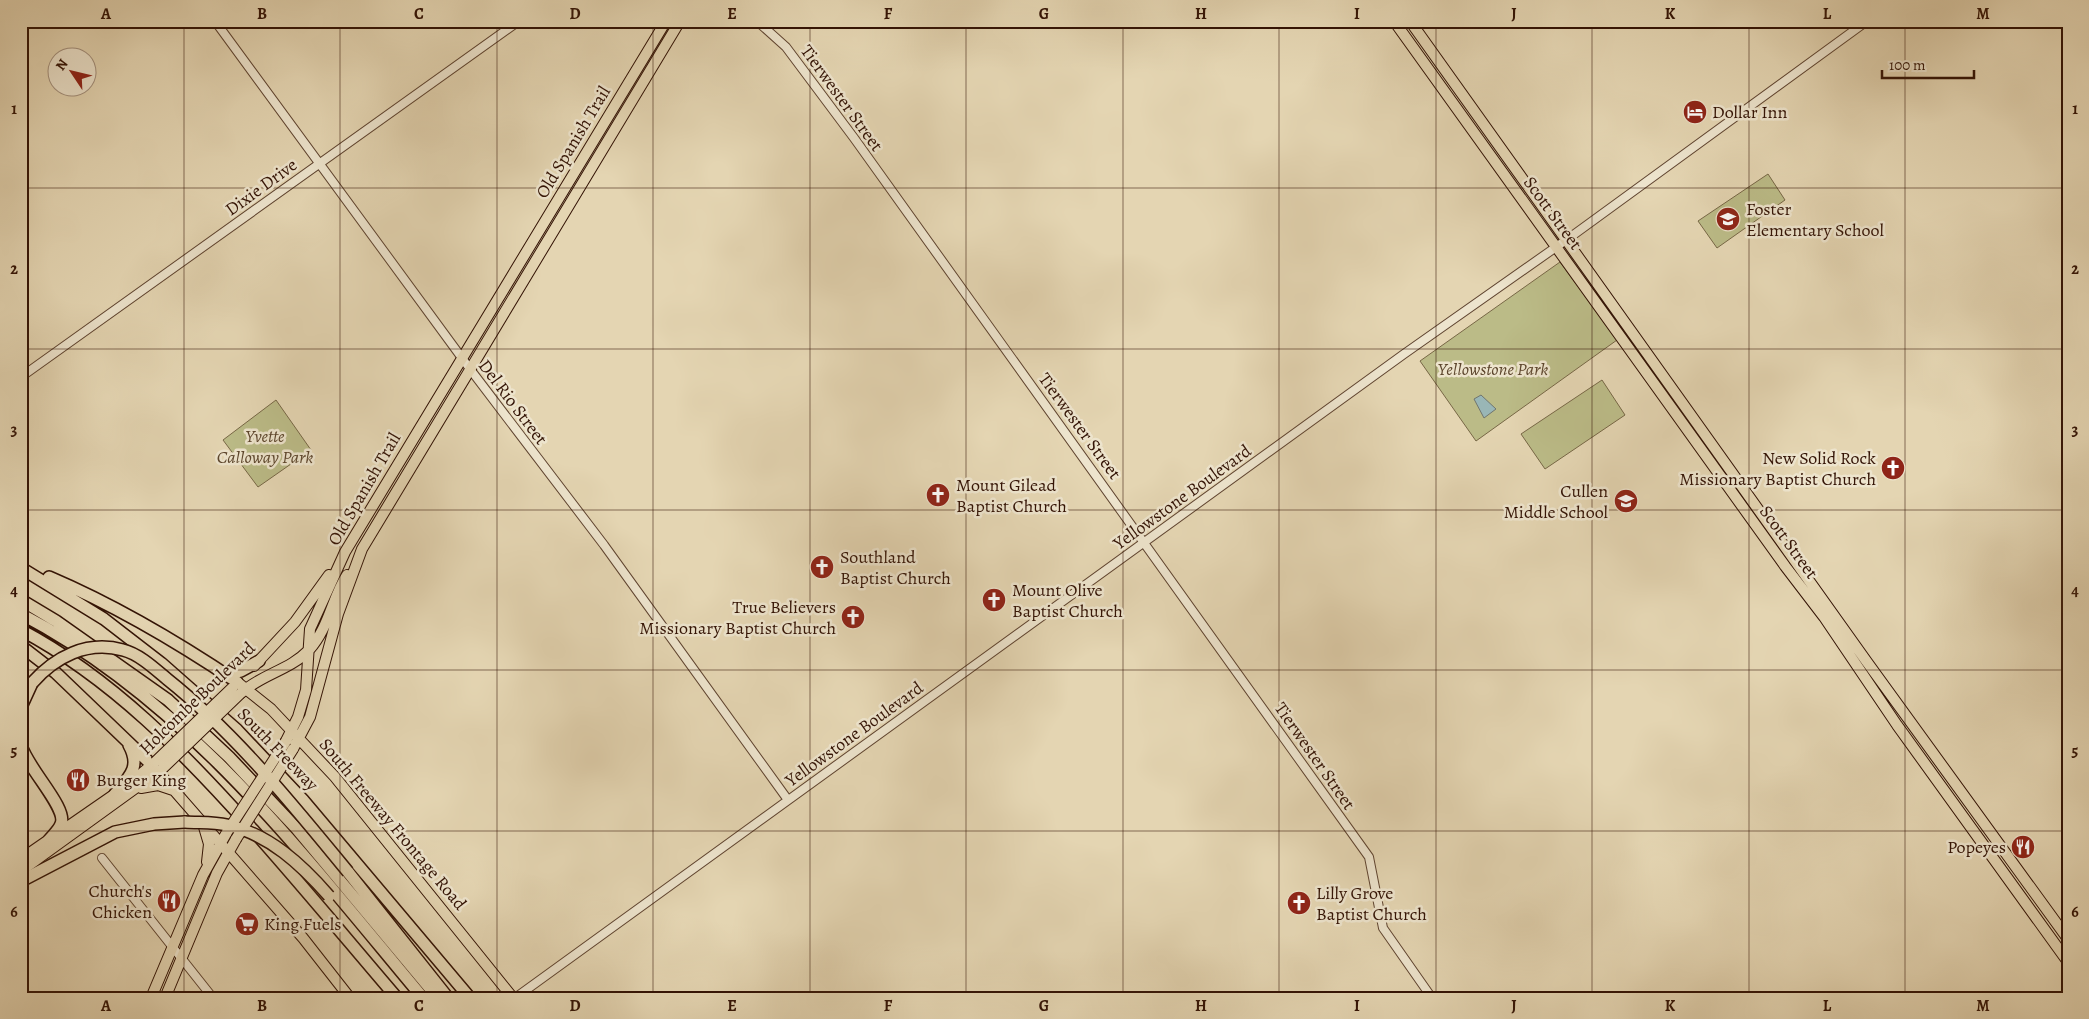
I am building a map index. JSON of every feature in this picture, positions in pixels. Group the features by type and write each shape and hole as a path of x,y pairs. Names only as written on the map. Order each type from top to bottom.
{"highway":[{"path":"21,567 97,597 169,636 226,674 239,688"},
{"name":"South Freeway","path":"21,567 104,619 161,663 238,730 303,800 470,998"},
{"path":"21,600 56,620 168,700 229,757 296,828 438,998"},
{"path":"21,614 50,630 112,672 160,708 219,762 288,836 423,998"},
{"path":"21,630 115,692 169,740 206,777 397,998"},
{"path":"21,646 56,673 157,767"},
{"path":"21,707 32,682 51,664 72,652 109,648 124,650 144,661 210,716 295,807 448,998"},
{"path":"226,674 241,671 258,661"},
{"path":"115,794 133,769 134,754 126,739"},
{"path":"21,745 32,769 62,811 61,825 49,840"},
{"path":"21,881 115,832 154,824 185,822 227,825 268,842 301,864 413,998"}],"main road":[{"name":"Old Spanish Trail","path":"164,998 228,852 289,745 306,690 308,650 313,621 345,552 666,21"},
{"name":"Old Spanish Trail","path":"151,998 203,875 219,843 289,745 300,738 310,716 338,614 358,557 680,21"},
{"name":"Scott Street","path":"1394,21 1612,322 1785,566 1824,617 1897,725 2068,962"},
{"name":"Scott Street","path":"1410,21 2068,939"},
{"path":"646,53 658,59"},
{"path":"602,126 613,132"},
{"path":"1612,322 1621,316"},
{"name":"Holcombe Boulevard","path":"21,871 131,792 239,688 258,661 295,622 345,552"},
{"name":"Holcombe Boulevard","path":"239,688 292,663 308,650 321,632 344,579 358,557"},
{"name":"South Freeway Frontage Road","path":"239,688 293,730 335,777 514,998"},
{"path":"157,767 174,791 303,938 350,998"},
{"name":"Holcombe Boulevard","path":"21,859 157,767"},
{"path":"131,792 153,785 174,791"},
{"path":"203,824 208,837 209,852 203,875"},
{"path":"214,881 229,866 241,868"}],"street":[{"name":"Del Rio Street","path":"215,21 470,369 604,545 788,800"},
{"name":"Dixie Drive","path":"21,377 518,21"},
{"name":"Tierwester Street","path":"757,21 778,38 805,71 1369,857 1383,928 1432,998"},
{"name":"Yellowstone Boulevard","path":"514,998 1868,21"},
{"path":"102,858 213,998"}],"green space":[{"path":"1768,174 1785,200 1717,248 1698,221"},
{"name":"Yellowstone Park","path":"1560,262 1617,340 1476,441 1420,361"},
{"path":"1602,380 1625,415 1545,469 1521,434"},
{"name":"Yvette Calloway Park","path":"276,400 311,450 258,487 223,440"}],"water":[{"path":"1481,395 1496,409 1484,418 1474,399"}],"place":[{"name":"Dollar Inn","path":"1695,112"},
{"name":"Foster Elementary School","path":"1728,219"},
{"name":"New Solid Rock Missionary Baptist Church","path":"1893,468"},
{"name":"Mount Gilead Baptist Church","path":"938,495"},
{"name":"Cullen Middle School","path":"1626,501"},
{"name":"Southland Baptist Church","path":"822,567"},
{"name":"Mount Olive Baptist Church","path":"994,600"},
{"name":"True Believers Missionary Baptist Church","path":"853,617"},
{"name":"Burger King","path":"78,780"},
{"name":"Popeyes","path":"2023,847"},
{"name":"Church's Chicken","path":"169,901"},
{"name":"Lilly Grove Baptist Church","path":"1299,903"},
{"name":"King Fuels","path":"247,924"}]}
